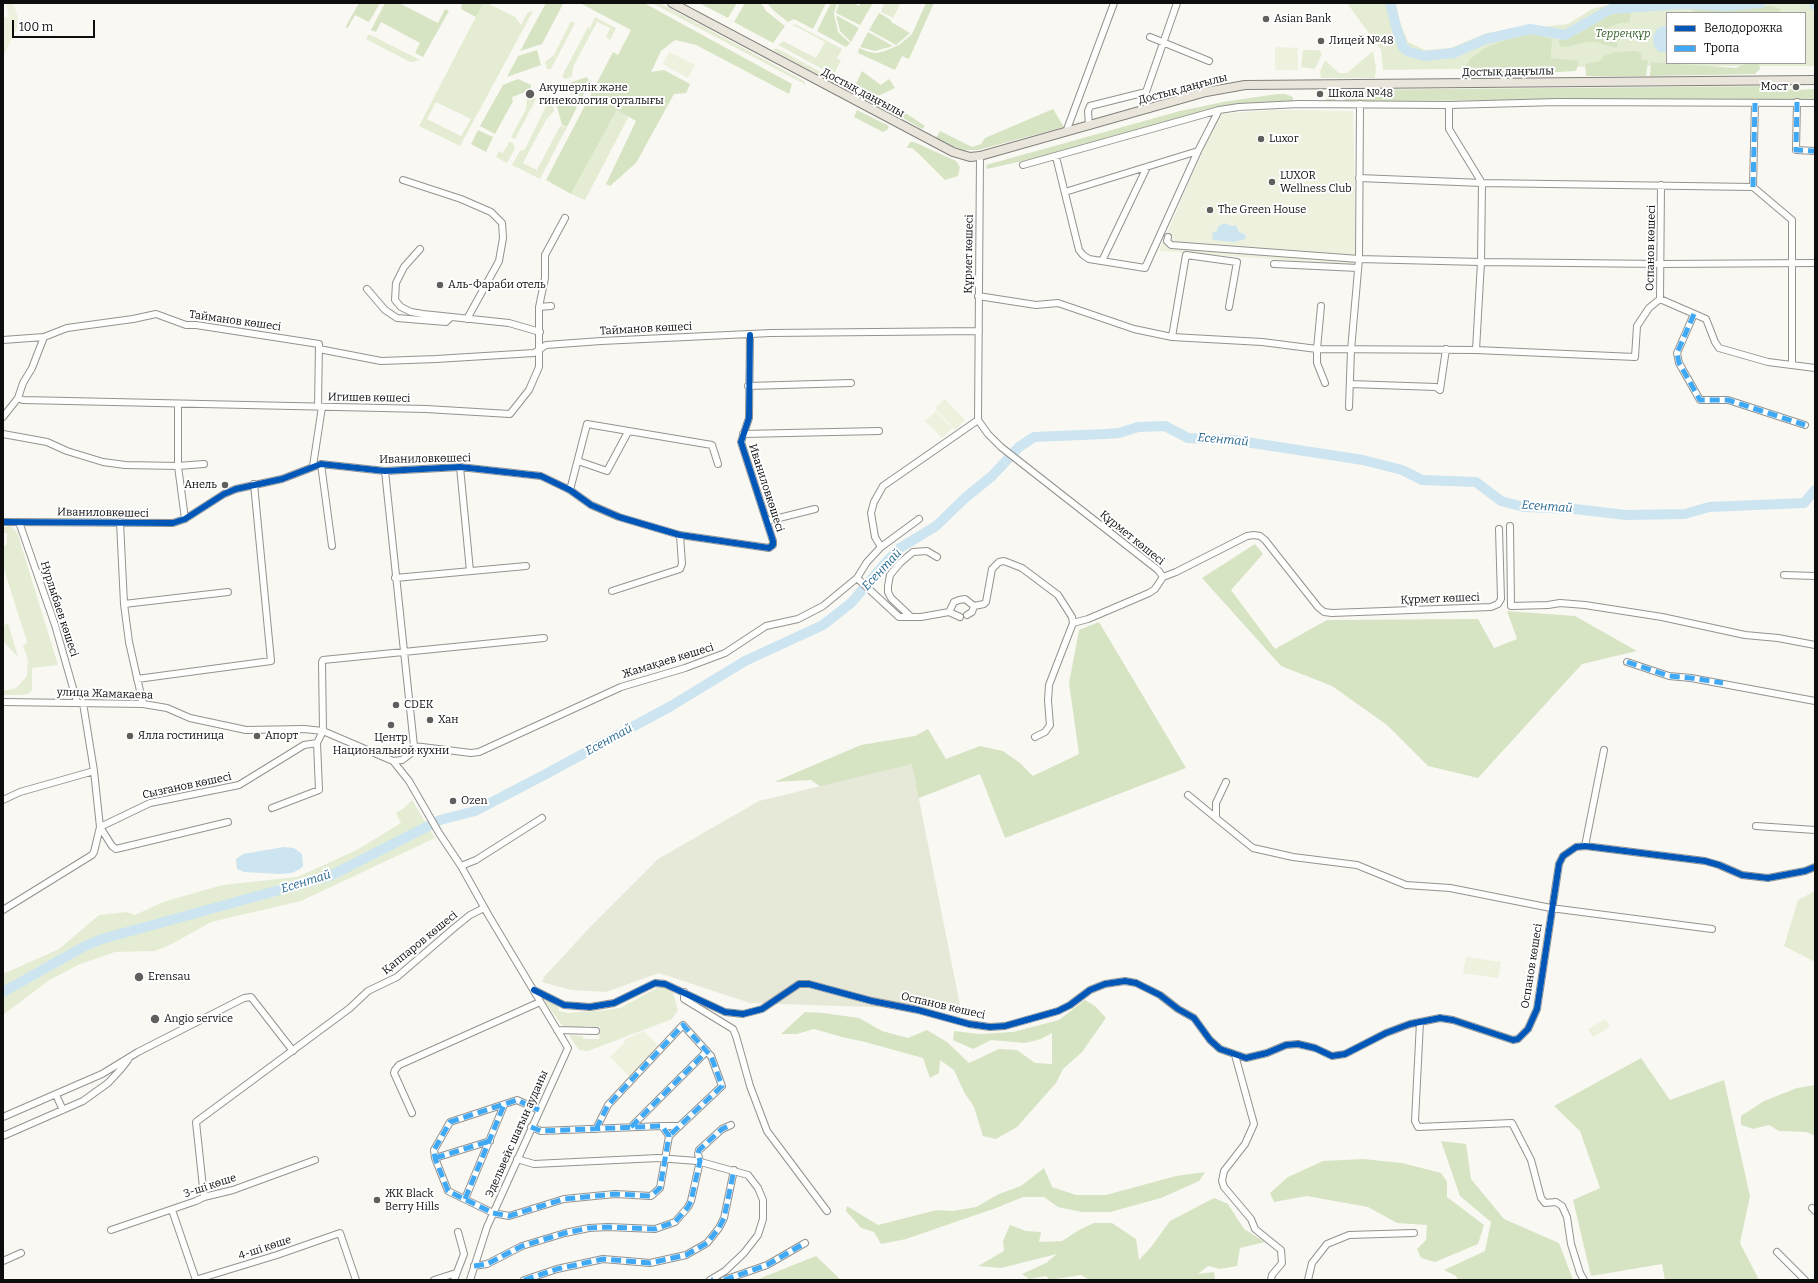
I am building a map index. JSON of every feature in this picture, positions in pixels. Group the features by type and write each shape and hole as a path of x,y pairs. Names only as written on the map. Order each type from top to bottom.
{"main road":[{"name":"Достық даңғылы","path":"672,3 953,152 970,156 980,156 1206,92 1245,86 1815,80"}],"street":[{"path":"1066,132 1114,3"},
{"path":"1149,109 1145,101 1146,92 1177,3"},
{"path":"1150,37 1209,61"},
{"path":"1090,126 1088,111 1090,106 1146,92"},
{"path":"1023,165 1056,157 1219,110 1259,106 1557,102 1815,103"},
{"path":"1797,102 1796,150 1815,151"},
{"path":"1754,187 1755,103"},
{"path":"1349,407 1351,350 1359,259 1360,104"},
{"path":"1448,104 1449,129 1482,183 1481,262 1476,350"},
{"path":"1056,157 1079,250 1089,259 1145,268 1198,151 1219,110"},
{"path":"1065,192 1198,151"},
{"name":"Құрмет көшесі","path":"980,156 978,420 988,434 1006,450 1163,576 1182,569 1247,536 1254,535 1260,536 1265,540 1324,612 1332,613 1491,607 1498,604 1501,599 1499,528"},
{"path":"1102,261 1146,167"},
{"path":"1359,178 1482,183 1754,187 1792,220 1792,365"},
{"path":"403,180 461,199 491,212 502,223 503,238 499,261 467,318"},
{"name":"Оспанов көшесі","path":"1662,186 1660,299 1706,319 1719,348 1768,362 1815,368"},
{"name":"Игишев көшесі","path":"18,398 23,400 320,407 510,414 529,390 535,379 539,366 539,307 545,278 545,255 565,218"},
{"path":"1168,237 1167,240 1171,245 1359,259 1661,264 1815,263"},
{"path":"420,249 399,275 396,283 395,300 397,304 411,312 450,318 467,318 509,323 540,332"},
{"path":"1172,337 1186,255 1238,262 1228,307"},
{"path":"1274,264 1358,268"},
{"path":"367,289 385,310 397,318 446,322 450,318"},
{"path":"978,296 1036,305 1058,303 1134,329 1172,337 1262,342 1316,349 1446,349 1635,357 1637,326 1649,308 1660,299"},
{"path":"539,307 551,306"},
{"path":"1321,306 1316,349 1318,367 1325,382"},
{"name":"Тайманов көшесі","path":"3,340 44,337 66,328 133,320 156,314 186,325 196,325 319,344 319,349 381,360 470,358 534,353 546,345 771,333 979,331"},
{"path":"1694,314 1678,353 1679,363 1700,400 1728,400 1804,424"},
{"name":"Иваниловкөшесі","path":"3,522 173,523 185,519 224,494 254,484 282,479 320,464 385,471 460,467 541,476 570,490 591,505 619,517 680,535 770,548 773,545 773,541 741,442 749,418 748,386 750,335"},
{"path":"3,417 18,398 23,383 32,368 44,337"},
{"path":"313,466 320,407 319,349"},
{"path":"1350,384 1436,387 1440,390 1446,349"},
{"path":"748,386 850,383"},
{"path":"178,404 178,466 185,519"},
{"path":"881,547 875,537 871,513 874,502 883,486 978,420"},
{"path":"570,490 587,424 712,445 718,464"},
{"path":"743,434 879,431"},
{"path":"578,460 607,471 628,432"},
{"path":"3,434 47,442 67,451 103,462 125,465 178,466 204,464"},
{"path":"320,464 332,546"},
{"path":"460,467 470,571"},
{"path":"385,471 395,578 405,652 414,746 410,754 402,760 393,761"},
{"path":"137,679 271,661 254,484"},
{"path":"767,521 815,509"},
{"name":"Жамақаев көшесі","path":"414,746 471,753 479,752 621,686 685,668 725,653 766,626 798,619 811,613 838,595 857,578 867,562 881,547 919,519"},
{"name":"Нурлыбаев көшесі","path":"19,522 80,702 94,771 100,828"},
{"name":"Иваниловкөшесі","path":"120,522 124,604 129,642 143,704"},
{"path":"1510,526 1511,606 1548,605 1560,603 1585,605 1662,617 1745,635 1778,638 1815,645"},
{"path":"612,592 680,569 682,564 680,535"},
{"path":"910,616 891,598 888,592 890,574 913,552 927,551 937,557"},
{"path":"950,612 954,602 960,600 965,599 974,606 984,604 986,602 992,569 999,562 1009,562 1022,568 1058,595 1072,617 1073,623 1049,685 1048,697 1050,725 1045,732 1035,737"},
{"path":"395,578 526,566"},
{"path":"1784,575 1815,576"},
{"path":"1073,623 1088,619 1149,593 1155,589 1163,576"},
{"path":"857,578 898,617 921,617 950,612 960,617"},
{"path":"124,604 228,592"},
{"path":"967,615 972,612 974,606"},
{"path":"272,808 319,790 318,743 323,731 323,660 544,638"},
{"path":"1627,662 1669,676 1723,683 1815,701"},
{"name":"улица Жамакаева","path":"3,702 143,704 166,708 190,718 246,730 304,729 323,731"},
{"path":"323,731 393,761 409,781 461,866 484,908 540,1002 399,1065 394,1073 412,1113"},
{"name":"Сызғанов көшесі","path":"100,828 150,803 239,785 304,745 318,743"},
{"path":"1586,846 1604,750"},
{"path":"3,800 20,792 94,771"},
{"path":"1216,818 1216,803 1226,782"},
{"path":"1188,795 1254,848 1293,857 1357,866 1406,885 1450,888 1551,908 1712,929"},
{"path":"461,866 476,860 542,818"},
{"path":"100,828 112,846 116,848 228,822"},
{"path":"1756,826 1815,830"},
{"path":"3,910 92,855 100,828"},
{"name":"Оспанов көшесі","path":"534,990 564,1005 590,1007 614,1004 655,983 665,984 725,1012 743,1014 762,1009 799,984 809,984 872,1001 918,1010 969,1024 990,1027 1005,1026 1058,1011 1070,1005 1090,990 1105,984 1125,982 1136,983 1149,988 1178,1009 1194,1018 1215,1045 1220,1049 1246,1058 1298,1044 1315,1048 1332,1056 1344,1054 1386,1033 1410,1024 1440,1018 1453,1020 1504,1037 1518,1039 1528,1029 1537,1009 1551,908 1559,864 1563,856 1576,847 1586,846 1705,861 1719,865 1742,875 1768,878 1805,871 1815,867"},
{"name":"Қаппаров көшесі","path":"204,1196 196,1122 350,1008 368,991 396,977 470,915 484,908"},
{"path":"684,992 684,999 732,1029 736,1036 750,1086 767,1131 828,1211"},
{"path":"3,1117 98,1076 130,1057 236,1001 251,997 293,1051"},
{"name":"Эдельвейс шағын ауданы","path":"470,1280 493,1213 568,1048 540,1002"},
{"path":"1420,1022 1415,1121 1418,1127 1512,1123 1531,1160 1541,1198 1545,1203 1556,1202 1562,1206 1567,1217 1571,1244 1580,1273 1584,1280"},
{"path":"539,1110 517,1100 450,1122 434,1150 448,1191 493,1213 509,1216 564,1199 588,1196 651,1196 660,1188 669,1136 722,1086 711,1056 683,1025 608,1105 596,1129"},
{"path":"557,1030 596,1032"},
{"path":"630,1127 707,1051"},
{"path":"1235,1055 1254,1124 1246,1144 1224,1171 1222,1181 1224,1187 1251,1219 1255,1229 1281,1250 1282,1262 1272,1276 1271,1280"},
{"path":"3,1136 83,1101 96,1092 121,1069 130,1057"},
{"path":"56,1095 63,1110"},
{"path":"465,1199 504,1105"},
{"path":"662,1126 669,1136"},
{"path":"531,1127 541,1131 679,1126"},
{"path":"474,1266 487,1264 522,1246 565,1233 588,1228 608,1227 642,1230 655,1229 675,1222 688,1207 700,1161 698,1154 699,1150 722,1129 731,1126"},
{"path":"436,1158 490,1141"},
{"path":"517,1159 534,1164 665,1158 700,1161 748,1175 758,1188 763,1200 763,1219 758,1236 744,1253 725,1271 711,1280"},
{"name":"3-ші көше","path":"112,1230 172,1210 196,1201 204,1196 233,1190 314,1160"},
{"path":"524,1280 557,1269 603,1259 650,1263 686,1255 706,1242 719,1228 724,1218 734,1170"},
{"path":"172,1210 196,1280"},
{"path":"454,1280 464,1254 458,1232"},
{"name":"4-ші көше","path":"196,1280 277,1255 340,1233 356,1280"},
{"path":"1308,1280 1312,1262 1327,1244 1349,1235 1414,1233"},
{"path":"724,1280 766,1265 805,1243"},
{"path":"1777,1252 1805,1280"},
{"path":"3,1261 21,1253"},
{"path":"434,1280 456,1273"}],"green space":[{"path":"6,3 13,3 18,18 17,28 3,57 3,16 9,18"},
{"path":"359,3 380,3 369,22 355,15 347,29 346,26"},
{"path":"385,3 399,3 438,23 445,9 449,11 423,57 415,53 420,43 381,22 376,32 371,30"},
{"path":"462,3 483,3 476,17 461,9"},
{"path":"483,3 487,3 515,17 521,25 528,12 533,11 460,146 419,126","holes":["436,102 471,119 461,136 427,119"]},
{"path":"546,3 563,4 542,44 520,51"},
{"path":"580,3 644,3 792,84 789,94 696,45 675,40 661,51 651,72 664,70 690,84 686,93 674,94 636,163 610,186 606,184 636,121 617,110 571,194 546,180 613,52 618,55 631,30"},
{"path":"652,3 660,3 804,81 806,85"},
{"path":"699,3 737,3 728,18"},
{"path":"745,3 761,3 766,11 785,26 773,43 734,22"},
{"path":"767,3 826,3 813,29 794,19 788,22"},
{"path":"831,3 837,3 834,14 838,32 850,43 846,47 817,31"},
{"path":"839,3 853,3 859,6 861,3 873,3 860,25 836,13"},
{"path":"884,3 900,4 893,18 881,12"},
{"path":"926,3 934,3 909,59 902,56 895,70 858,53 859,48 877,53 899,45 912,34"},
{"name":"Терреңқұр","path":"1347,3 1396,3 1400,22 1408,42 1425,50 1450,48 1487,33 1568,24 1592,9 1617,3 1809,3 1813,6 1815,29 1815,66 1637,66 1383,70 1381,50"},
{"path":"1770,6 1781,9 1780,12 1693,12 1691,8 1743,8"},
{"path":"1631,10 1630,21 1628,23 1620,23 1599,31 1618,34 1624,38 1617,41 1617,48 1596,42 1586,42 1566,47 1560,46 1558,41 1580,33 1607,16"},
{"path":"879,13 910,33 896,45 869,30"},
{"path":"836,15 859,28 851,42 840,31"},
{"path":"595,17 616,28 610,40 606,37 610,28 597,22 573,67 572,77 565,79 562,76 588,27 590,28"},
{"path":"571,21 575,23 551,69 547,69 545,62 554,55"},
{"path":"795,24 842,49 837,58 841,61 833,75 778,45 783,41 816,58 825,42 795,26 791,27"},
{"path":"868,32 893,46 875,51 860,47"},
{"path":"369,34 420,60 412,62 408,61 366,39"},
{"path":"1533,34 1552,39 1551,58 1579,61 1576,71 1504,75 1465,75 1463,73 1470,59 1485,48 1508,39"},
{"path":"1275,47 1298,48 1298,70 1275,70"},
{"path":"776,48 838,81 836,85 773,50"},
{"path":"537,50 541,65 507,77 518,56"},
{"path":"1303,50 1319,50 1322,54 1315,69 1301,67"},
{"path":"1373,51 1376,68 1375,78 1321,78 1320,72 1325,60 1339,73 1347,73"},
{"path":"1635,51 1642,53 1641,59 1648,61 1646,76 1586,76 1585,64 1600,61 1604,56 1614,52"},
{"path":"669,52 695,65 688,78 663,64"},
{"path":"1651,62 1736,68 1745,64 1759,64 1760,69 1755,74 1650,76"},
{"path":"862,71 881,85 889,79 895,88 876,97 855,86"},
{"path":"587,77 590,83 581,99 566,91 566,84"},
{"path":"518,79 531,85 531,90 512,97 513,101 495,134 480,126 503,85"},
{"path":"1775,86 1794,90 1815,89 1815,99 1345,101 1344,97 1336,98 1335,101 1327,101 1326,98 1328,90"},
{"path":"1285,94 1293,97 1293,104 1219,107 1058,153 987,169 986,165 1180,111 1223,102"},
{"path":"533,95 536,99 515,139 511,137 526,109 527,97"},
{"path":"561,99 577,107 567,127 562,125 556,103"},
{"path":"885,99 925,126 922,129 879,104"},
{"path":"547,104 552,104 554,111 546,120 523,163 537,170 560,126 567,127 540,179 512,165 520,151 525,149"},
{"path":"1053,109 1064,127 978,150 964,150 951,146 936,138 940,131 972,147 981,144 985,138"},
{"path":"617,110 629,116 585,200 571,194"},
{"path":"857,110 889,126 887,130 883,132 854,117"},
{"name":"LUXOR Wellness Club","path":"1272,110 1353,111 1356,256 1354,265 1159,251 1219,114"},
{"path":"478,130 493,137 486,152 471,144"},
{"path":"509,142 513,143 515,149 507,163 496,157 499,151 503,153"},
{"path":"910,142 914,142 956,161 960,167 958,176 945,180 918,153 912,148 907,148"},
{"path":"945,399 965,420 955,430 935,408"},
{"path":"936,411 952,428 942,438 925,421"},
{"path":"11,526 17,532 58,665 32,668 32,690 28,694 21,695 3,695 3,691 16,688 27,676 28,660 23,646 27,642 3,566 3,547 7,544 7,533 3,533 3,527"},
{"path":"1255,544 1263,554 1231,590 1275,649 1327,620 1478,619 1494,648 1517,639 1507,611 1575,616 1637,651 1582,664 1478,778 1428,766 1387,725 1332,686 1281,666 1202,578"},
{"path":"1099,622 1186,768 1005,838 980,774 894,808 893,838 811,780 774,782 861,745 915,736 928,729 946,759 980,746 1003,751 1020,763 1033,776 1079,754 1069,683 1079,630"},
{"path":"8,623 18,657 3,641 3,626"},
{"path":"912,764 961,1010 750,1003 659,973 606,992 571,990 542,982 544,977 592,925 658,859 759,801"},
{"path":"412,800 435,838 301,901 211,922 172,944 155,951 115,952 78,965 48,981 3,1015 3,974 59,949 99,915 127,912 135,915 163,902 222,885 297,877 357,850 401,823 396,813"},
{"path":"1815,891 1815,962 1784,946 1798,900"},
{"path":"1466,957 1501,962 1498,978 1463,973"},
{"path":"664,987 673,992 678,1010 672,1019 588,1051 580,1050 569,1035 583,1036 583,1039 599,1039 600,1027 584,1026 583,1029 564,1028 546,1003 546,999 557,1004 559,1011 568,1013 607,1010 620,1008 657,988"},
{"path":"1085,1000 1095,1006 1106,1018 1082,1052 1063,1069 1056,1083 1017,1127 996,1139 983,1136 974,1107 964,1092 954,1070 940,1060 939,1073 930,1078 923,1058 814,1029 797,1034 781,1034 805,1012 823,1013 859,1018 882,1031 908,1038 927,1030 947,1042 969,1063 999,1049 1017,1050 1035,1063 1052,1064 1052,1033 1041,1039 1025,1043 991,1040 973,1049 953,1040 954,1031 979,1034 1013,1032 1059,1020"},
{"path":"1605,1019 1610,1027 1593,1037 1588,1029"},
{"path":"644,1031 661,1048 632,1079 610,1057 625,1042 624,1040"},
{"path":"1641,1058 1670,1100 1724,1080 1750,1196 1740,1243 1759,1280 1665,1280 1662,1264 1591,1276 1573,1200 1600,1188 1580,1131 1554,1106"},
{"path":"1815,1085 1815,1136 1807,1132 1779,1131 1769,1125 1753,1129 1741,1125 1741,1116 1764,1101 1797,1088"},
{"path":"1441,1141 1466,1144 1471,1179 1504,1219 1559,1243 1573,1280 1458,1280 1456,1276 1444,1270 1485,1251 1491,1222 1460,1196"},
{"path":"1363,1159 1402,1163 1441,1173 1447,1182 1447,1197 1484,1225 1478,1244 1435,1262 1421,1258 1417,1249 1426,1240 1427,1225 1397,1223 1368,1207 1307,1196 1274,1202 1270,1193 1288,1177 1323,1161"},
{"path":"1044,1168 1052,1187 1076,1195 1106,1195 1176,1176 1205,1172 1199,1181 1161,1198 1110,1212 1082,1212 1058,1207 1044,1197 1023,1197 996,1208 906,1239 881,1244 874,1232 861,1228 846,1211 847,1206 878,1225 937,1210 953,1211 976,1207 999,1194 1021,1186"},
{"path":"1214,1198 1228,1204 1244,1229 1265,1242 1240,1248 1237,1266 1220,1269 1208,1266 1198,1274 1214,1272 1215,1280 1090,1280 1081,1275 1050,1280 1046,1276 1029,1279 1022,1274 1046,1263 1057,1254 1001,1268 978,1266 1004,1251 1003,1241 1010,1225 1026,1231 1041,1232 1039,1242 1062,1241 1079,1230 1094,1223 1112,1223 1136,1239 1139,1260 1151,1247 1170,1221"},
{"path":"816,1256 841,1280 756,1280"}],"water":[{"path":"1666,25 1666,52 1659,52 1654,46 1653,36 1658,28"},
{"path":"1224,223 1232,226 1236,225 1239,232 1246,235 1245,239 1234,242 1213,240 1212,233 1217,231 1218,227"},
{"path":"284,847 294,848 302,854 303,866 300,869 292,873 280,874 244,872 237,869 236,859 243,854"}],"waterway":[{"path":"1390,3 1403,47 1409,52 1425,56 1454,53 1486,39 1530,29 1565,35 1611,9 1683,4 1728,6 1761,3"},
{"name":"Есентай","path":"3,992 85,946 102,939 330,876 440,820 475,811 671,706 745,661 823,625 851,603 900,548 936,526 965,498 992,476 1019,447 1034,437 1119,433 1138,427 1165,426 1188,438 1233,440 1363,460 1402,470 1422,480 1476,482 1501,501 1524,507 1575,509 1626,515 1685,514 1709,507 1804,503 1815,490"}],"marked path":[{"path":"1797,102 1796,150 1815,151"},
{"path":"1753,187 1755,103"},
{"path":"1694,314 1677,353 1679,363 1700,400 1728,400 1805,425"},
{"path":"1627,662 1669,676 1723,683"},
{"path":"596,1129 608,1105 683,1025 711,1056 722,1086 669,1136"},
{"path":"631,1127 707,1051"},
{"path":"531,1127 541,1131 662,1126 669,1136 660,1188 651,1196 615,1194 564,1199 509,1216 493,1213 448,1191 435,1158 434,1150 450,1122 517,1100 539,1110"},
{"path":"465,1199 504,1105"},
{"path":"474,1266 487,1264 522,1246 565,1233 589,1228 608,1227 655,1229 675,1222 688,1207 691,1201 700,1161 698,1154 699,1150 722,1129 731,1125"},
{"path":"435,1158 490,1141"},
{"path":"524,1280 557,1269 603,1259 650,1263 686,1255 707,1243 719,1228 724,1218 734,1170"},
{"path":"724,1280 767,1265 805,1243"}],"cycle path":[{"path":"3,522 173,523 185,519 224,494 236,489 282,479 321,464 385,471 460,467 541,476 570,490 591,505 619,517 680,535 769,548 773,545 773,541 741,442 749,418 750,335"},
{"path":"534,990 564,1005 590,1007 614,1003 655,983 665,984 725,1012 743,1014 762,1009 799,984 809,984 872,1001 918,1010 969,1024 990,1027 1005,1026 1058,1011 1070,1005 1090,990 1105,984 1125,981 1136,983 1160,995 1178,1009 1194,1018 1210,1040 1220,1049 1246,1058 1267,1053 1286,1045 1298,1044 1315,1048 1332,1056 1345,1054 1386,1033 1410,1024 1440,1018 1453,1020 1513,1040 1518,1039 1528,1029 1537,1009 1559,864 1563,856 1576,847 1585,846 1705,861 1719,865 1742,875 1768,878 1805,871 1815,867"}],"place":[{"name":"Asian Bank","path":"1266,19"},
{"name":"Лицей №48","path":"1321,41"},
{"name":"Мост","path":"1796,87"},
{"name":"Акушерлік және гинекология орталығы","path":"530,94"},
{"name":"Школа №48","path":"1320,94"},
{"name":"Luxor","path":"1261,139"},
{"name":"LUXOR Wellness Club","path":"1272,182"},
{"name":"The Green House","path":"1210,210"},
{"name":"Аль-Фараби отель","path":"440,285"},
{"name":"Анель","path":"225,485"},
{"name":"CDEK","path":"396,705"},
{"name":"Хан","path":"430,720"},
{"name":"Центр Национальной кухни","path":"391,725"},
{"name":"Ялла гостиница","path":"130,736"},
{"name":"Апорт","path":"257,736"},
{"name":"Ozen","path":"453,801"},
{"name":"Erensau","path":"139,977"},
{"name":"Angio service","path":"155,1019"},
{"name":"ЖК Black Berry Hills","path":"377,1200"}]}
